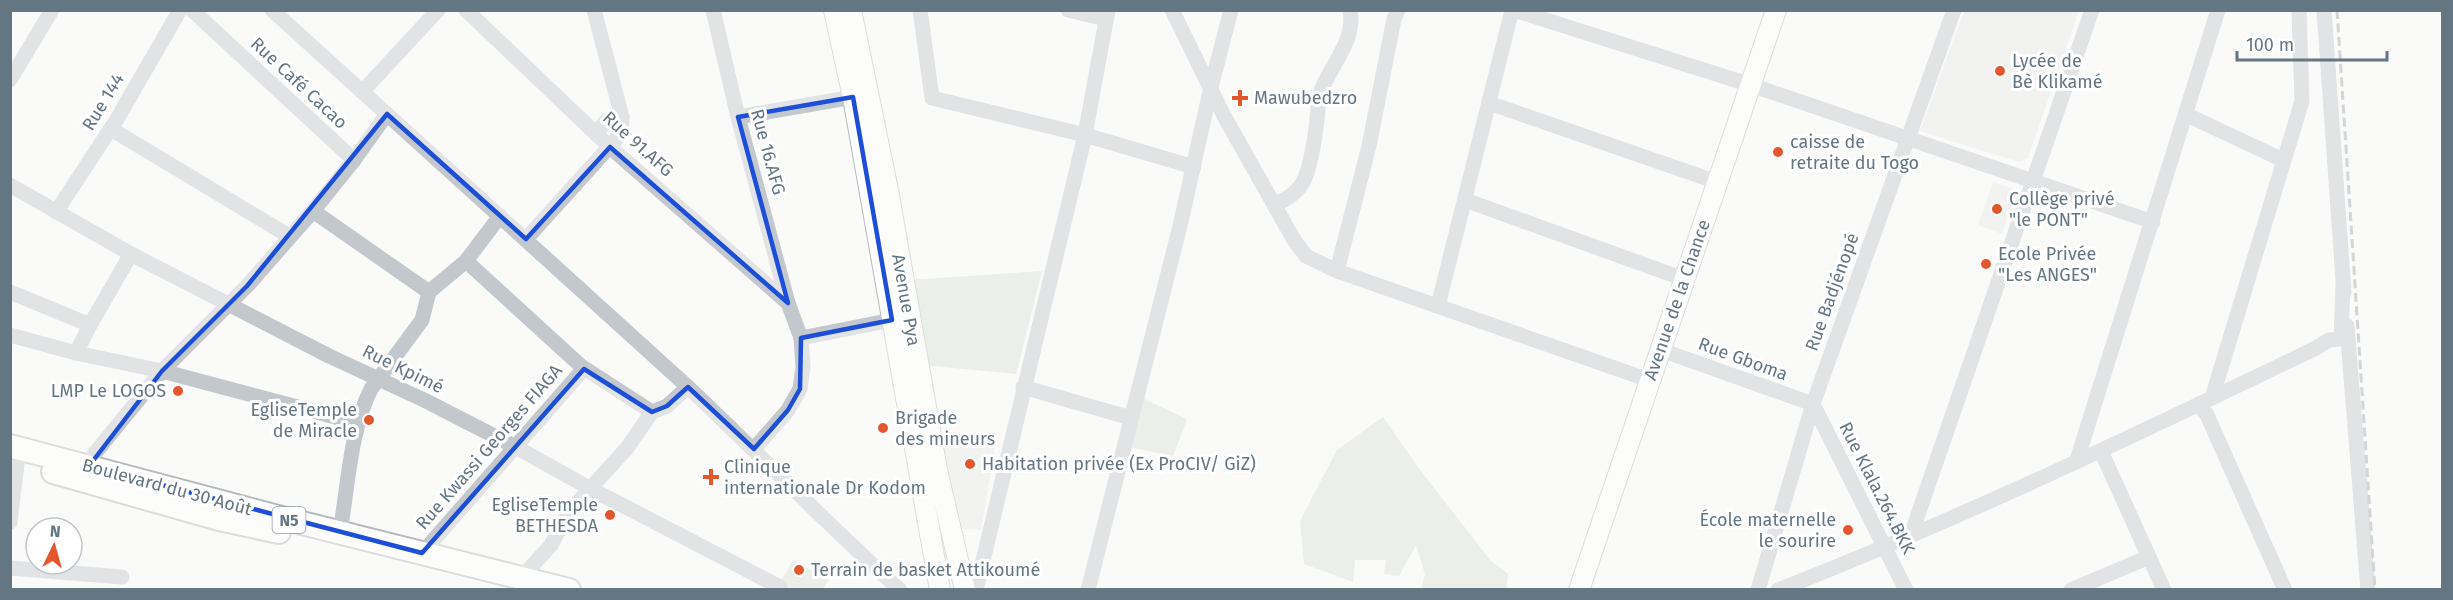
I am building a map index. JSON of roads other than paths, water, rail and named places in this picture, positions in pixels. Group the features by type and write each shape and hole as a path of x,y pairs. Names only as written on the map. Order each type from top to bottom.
{"highway":[{"name":"Boulevard du 30 Août","path":"13,457 89,466 422,553 515,584"},
{"name":"Boulevard du 30 Août","path":"13,457 219,519 515,584 569,590"}],"main road":[{"name":"Avenue Pya","path":"834,10 853,97 940,590"},
{"name":"Avenue Pya","path":"851,10 888,190 937,470 965,590"},
{"name":"Avenue de la Chance","path":"1579,590 1776,10"}],"street":[{"path":"10,80 52,10"},
{"name":"Rue 144","path":"56,212 111,129 180,10"},
{"name":"Rue Café Cacao","path":"192,10 354,160"},
{"path":"272,10 688,387 846,541 900,590"},
{"path":"362,92 438,10"},
{"name":"Rue 91.AFG","path":"466,10 610,147 788,303"},
{"path":"526,239 621,135 622,117 594,10"},
{"name":"Rue 16.AFG","path":"713,10 738,117 788,303 801,338 803,367 800,389 789,410 754,449"},
{"path":"920,10 932,98 1085,135 1194,167"},
{"path":"976,590 1085,135 1107,15 1068,10"},
{"path":"1172,10 1224,117 1306,256 1337,271 1649,380"},
{"path":"1088,590 1231,10"},
{"path":"1274,205 1298,191 1305,178 1315,137 1320,94 1332,67 1344,48 1352,23 1350,10"},
{"path":"1337,271 1369,146 1394,19 1398,10"},
{"path":"1438,306 1513,10 1751,85 2153,222"},
{"name":"Rue Badjénopé","path":"1758,590 1813,404 1954,10"},
{"path":"1911,535 2092,10"},
{"path":"2077,460 2187,115 2218,10"},
{"path":"2285,590 2207,415 2206,401 2302,101 2299,10"},
{"path":"2324,10 2368,590"},
{"path":"738,117 853,97"},
{"path":"1489,104 1718,182"},
{"path":"89,466 95,453 162,371 229,304 313,211 387,114"},
{"path":"2187,115 2283,160"},
{"path":"596,134 607,120 622,117"},
{"path":"111,129 289,236"},
{"name":"Rue Kpimé","path":"10,185 131,254 514,446 591,489 780,587"},
{"path":"1465,200 1684,279"},
{"path":"313,211 429,292"},
{"path":"340,532 358,423 365,401 422,320 429,292 466,261 500,216"},
{"path":"76,353 131,254"},
{"path":"466,261 581,366 652,412"},
{"path":"1778,590 1886,548 2101,451 2335,339 2343,284"},
{"path":"10,292 90,325"},
{"path":"801,338 892,320"},
{"path":"10,335 76,353 162,371 358,423"},
{"name":"Rue Gboma","path":"1661,350 1813,404"},
{"name":"Rue Kwassi Georges FIAGA","path":"422,553 581,372 581,366"},
{"path":"515,584 551,544 568,512 627,448 652,412 667,406 688,387"},
{"path":"1023,387 1131,418"},
{"name":"Rue Klala.264.BKK","path":"1813,404 1906,590"},
{"path":"2101,451 2164,590"},
{"path":"10,522 13,457"},
{"path":"2071,590 2149,557"},
{"path":"10,568 122,577"}],"railway":[{"path":"2337,10 2375,590"}],"place":[{"name":"Lycée de Bè Klikamé","path":"2000,71"},
{"name":"Mawubedzro","path":"1240,98"},
{"name":"caisse de retraite du Togo","path":"1778,152"},
{"name":"Collège privé \"le PONT\"","path":"1997,209"},
{"name":"Ecole Privée \"Les ANGES\"","path":"1986,264"},
{"name":"LMP Le LOGOS","path":"178,391"},
{"name":"EgliseTemple de Miracle","path":"369,420"},
{"name":"Brigade des mineurs","path":"883,428"},
{"name":"Habitation privée (Ex ProCIV/ GiZ)","path":"970,464"},
{"name":"Clinique internationale Dr Kodom","path":"711,477"},
{"name":"EgliseTemple BETHESDA","path":"610,515"},
{"name":"École maternelle le sourire","path":"1848,530"},
{"name":"Terrain de basket Attikoumé","path":"799,570"}]}
